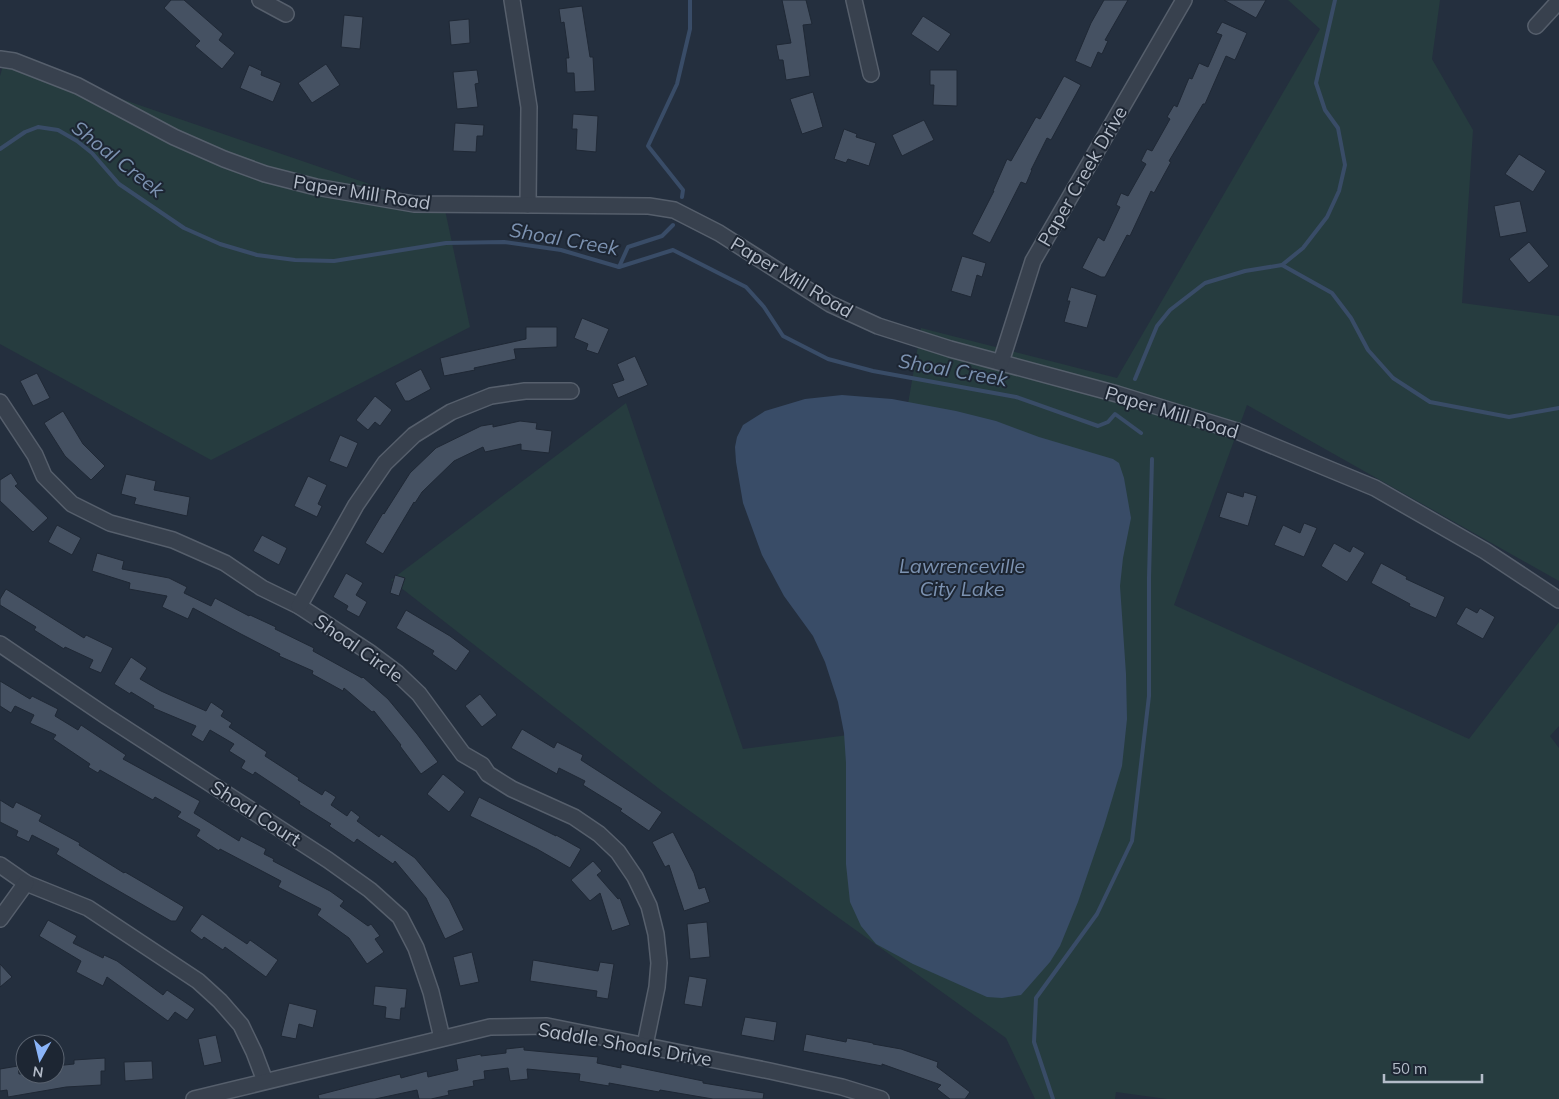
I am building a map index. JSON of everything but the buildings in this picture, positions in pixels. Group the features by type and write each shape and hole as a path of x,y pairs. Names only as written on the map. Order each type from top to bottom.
{"street":[{"path":"260,0 286,14"},
{"path":"512,0 529,108 528,205"},
{"path":"854,0 871,74"},
{"name":"Paper Creek Drive","path":"1001,362 1033,261 1184,0"},
{"path":"1536,26 1559,1"},
{"name":"Paper Mill Road","path":"0,59 14,61 78,86 174,137 224,159 266,174 316,187 414,204 648,206 674,210 719,232 830,304 878,326 950,349 1117,394 1237,431 1374,488 1485,551 1559,600"},
{"path":"299,606 365,492 385,463 414,435 451,412 491,396 525,391 571,391"},
{"name":"Shoal Circle","path":"0,402 35,455 44,476 72,504 110,523 173,540 225,563 262,588 299,606 369,652 397,673 419,694 463,754 482,765 488,774 512,789 574,817 600,834 618,852 635,877 649,906 656,934 659,963 657,987 645,1045"},
{"name":"Shoal Court","path":"0,644 106,716 328,860 370,890 400,917 416,948 431,992 442,1038"},
{"path":"0,865 26,882 88,908 198,982 220,1001 241,1025 265,1081"},
{"path":"0,919 26,882"},
{"name":"Saddle Shoals Drive","path":"194,1099 490,1027 547,1026 803,1078 881,1099"}],"green space":[{"path":"1288,0 1440,0 1432,59 1473,130 1462,303 1559,316 1559,581 1247,405 1174,605 1469,739 1559,622 1559,726 1550,736 1559,748 1559,1099 1167,1099 1116,1092 1115,1099 1035,1099 1006,1038 662,791 391,580 626,403 743,749 982,717 908,404 921,328 1117,378 1320,29"},
{"path":"5,59 445,210 470,327 211,460 0,344 0,76"}],"water":[{"name":"Lawrenceville City Lake","path":"842,395 892,399 956,411 996,421 1039,437 1113,459 1119,463 1124,478 1131,518 1123,558 1120,586 1127,719 1122,766 1078,902 1060,946 1050,962 1021,995 1002,998 987,997 913,964 876,944 861,926 850,902 846,864 846,763 844,733 838,702 825,662 813,636 784,596 762,555 743,503 735,447 737,437 743,425 765,411 805,399"}],"waterway":[{"path":"682,197 683,190 648,146 677,84 690,29 690,0"},
{"path":"1282,265 1303,248 1327,217 1339,191 1345,165 1338,128 1325,110 1316,83 1335,0"},
{"name":"Shoal Creek","path":"0,149 25,132 38,127 58,130 77,141 92,153 119,184 184,228 220,244 257,255 295,260 334,261 446,243 504,242 561,250 619,267 673,250 746,287 764,307 783,336 828,359 873,371 1016,397 1098,426 1108,422 1115,414 1141,433"},
{"path":"619,267 628,247 662,236 673,225"},
{"name":"Shoal Creek","path":"1135,379 1157,326 1170,310 1205,283 1245,271 1282,265 1332,293 1351,318 1368,350 1393,378 1430,402 1509,417 1559,408"},
{"path":"1053,1099 1034,1042 1036,998 1097,914 1132,841 1149,696 1152,459"}]}
